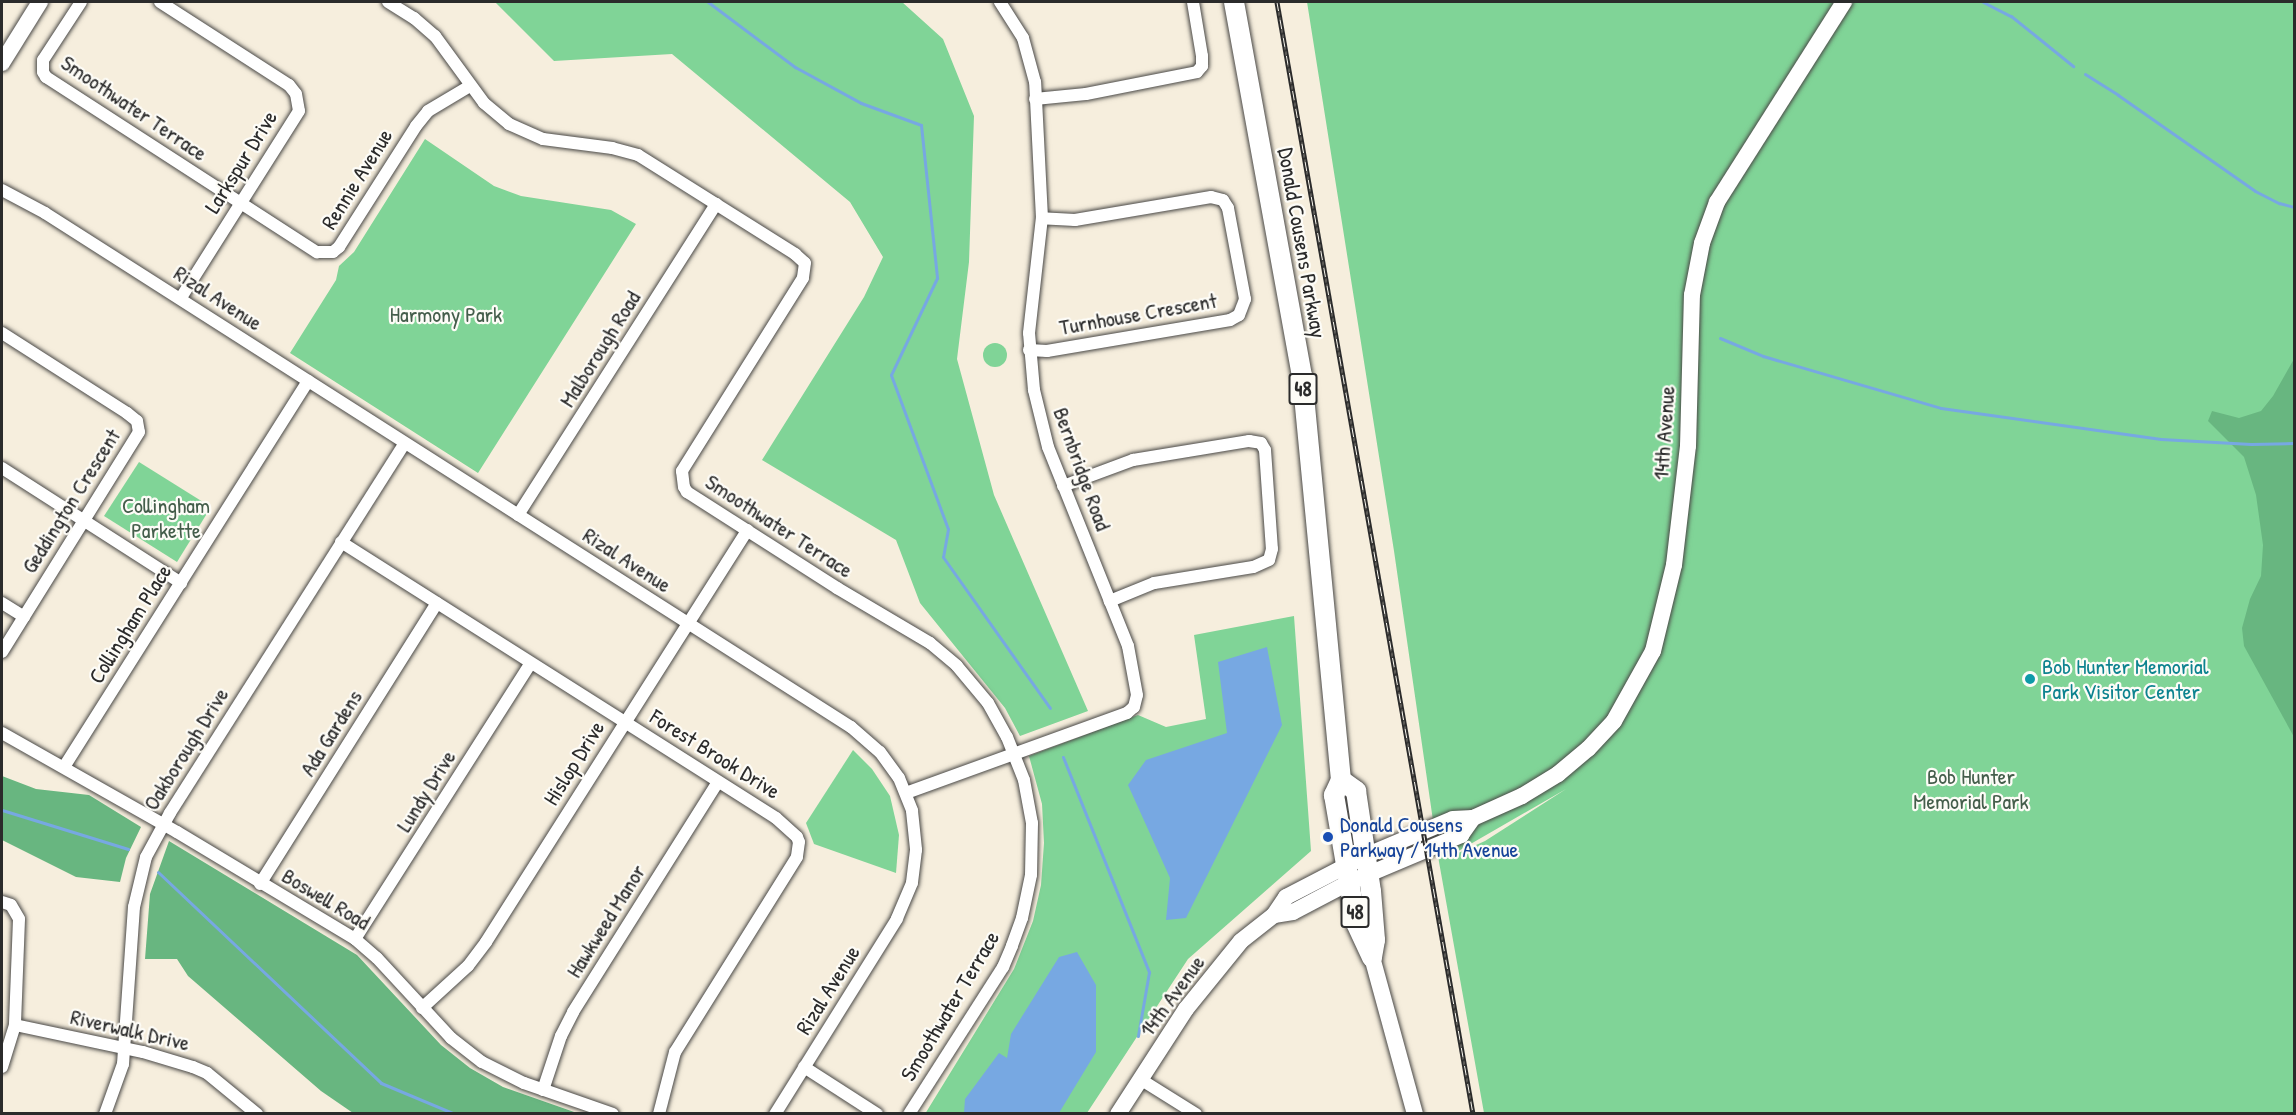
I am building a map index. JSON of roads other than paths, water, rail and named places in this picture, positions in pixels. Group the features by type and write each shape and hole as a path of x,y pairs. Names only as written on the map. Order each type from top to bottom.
{"main road":[{"name":"Donald Cousens Parkway","path":"1234,2 1302,375 1341,780 1356,792 1357,869 1375,940 1372,957"}],"street":[{"path":"2,63 40,2"},
{"name":"Smoothwater Terrace","path":"81,2 44,60 43,72 46,77 241,203"},
{"name":"Larkspur Drive","path":"160,2 268,70 297,94 299,111 180,299"},
{"name":"Smoothwater Terrace","path":"388,2 414,18 435,36 454,58 470,86 492,111 519,129 543,139 627,151 650,161 801,258 806,270 682,471 681,481 687,492 938,649 980,692 995,713 1024,780 1032,823 1031,874 1022,918 1003,967 909,1113"},
{"path":"1035,99 1086,94 1197,72 1202,66 1202,56 1192,2"},
{"name":"14th Avenue","path":"1118,1113 1186,1009 1241,941 1274,915 1286,897 1357,869 1453,819 1473,818 1522,796 1549,780 1588,749 1614,721 1653,651 1674,565 1688,446 1692,295 1702,243 1717,202 1844,2"},
{"name":"Bernbridge Road","path":"906,793 1127,713 1134,707 1137,695 1134,667 1063,486 1038,414 1029,350 1032,286 1042,218 1035,82 1028,50 1007,3"},
{"name":"Rennie Avenue","path":"241,203 317,252 333,252 344,240 416,126 428,111 470,86"},
{"name":"Rizal Avenue","path":"2,190 45,213 863,735 887,760 906,793 914,823 916,850 914,875 905,902 775,1113"},
{"name":"Turnhouse Crescent","path":"1029,350 1047,351 1230,320 1239,315 1245,299 1228,208 1223,200 1211,197 1075,220 1042,218"},
{"name":"Malborough Road","path":"518,515 716,204"},
{"name":"Geddington Crescent","path":"2,333 137,421 139,432 2,652"},
{"name":"Collingham Place","path":"64,768 308,381"},
{"path":"1063,486 1133,460 1249,441 1261,443 1268,457 1270,559 1252,567 1154,583 1110,601"},
{"name":"Oakborough Drive","path":"105,1113 123,1064 136,893 146,857 163,825 405,443"},
{"path":"2,468 181,583"},
{"name":"Hislop Drive","path":"422,1008 468,966 486,942 747,530"},
{"name":"Forest Brook Drive","path":"341,542 794,831 799,850 675,1052 659,1113"},
{"path":"2,603 24,617"},
{"name":"Ada Gardens","path":"260,884 437,603"},
{"name":"Lundy Drive","path":"355,939 530,664"},
{"name":"Boswell Road","path":"2,733 355,939 377,958 451,1038 483,1062 543,1090 613,1113"},
{"name":"Hawkweed Manor","path":"543,1090 561,1036 570,1018 718,782"},
{"path":"2,902 11,905 19,919 15,1025 2,1067"},
{"name":"Donald Cousens Parkway","path":"1372,957 1415,1113"},
{"name":"Riverwalk Drive","path":"15,1025 168,1058 201,1070 257,1113"},
{"path":"804,1067 877,1113"},
{"path":"1140,1079 1196,1113"}],"water":[{"path":"1267,647 1282,725 1186,918 1166,920 1170,878 1128,785 1146,760 1227,733 1218,662"},
{"path":"1077,952 1096,985 1096,1052 1059,1113 964,1113 965,1099 999,1053 1007,1058 1011,1034 1059,957"}],"waterway":[{"path":"708,2 795,67 861,103 921,125 937,278 891,375 948,529 943,557 1050,708"},
{"path":"1983,2 2011,16 2073,66"},
{"path":"2085,74 2255,191 2279,203 2294,207"},
{"path":"1720,338 1763,356 1941,408 2161,439 2251,444 2294,443"},
{"path":"1063,757 1149,972 1138,1036"},
{"path":"2,810 128,849"},
{"path":"158,872 381,1083 455,1114"}],"railway":[{"path":"1277,2 1473,1114"}],"place":[{"name":"Bob Hunter Memorial Park Visitor Center","path":"2030,679"},
{"name":"Donald Cousens Parkway / 14th Avenue","path":"1328,837"}],"park label":[{"name":"Harmony Park","path":"446,315"},
{"name":"Collingham Parkette","path":"166,518"},
{"name":"Bob Hunter Memorial Park","path":"1971,788"}]}
